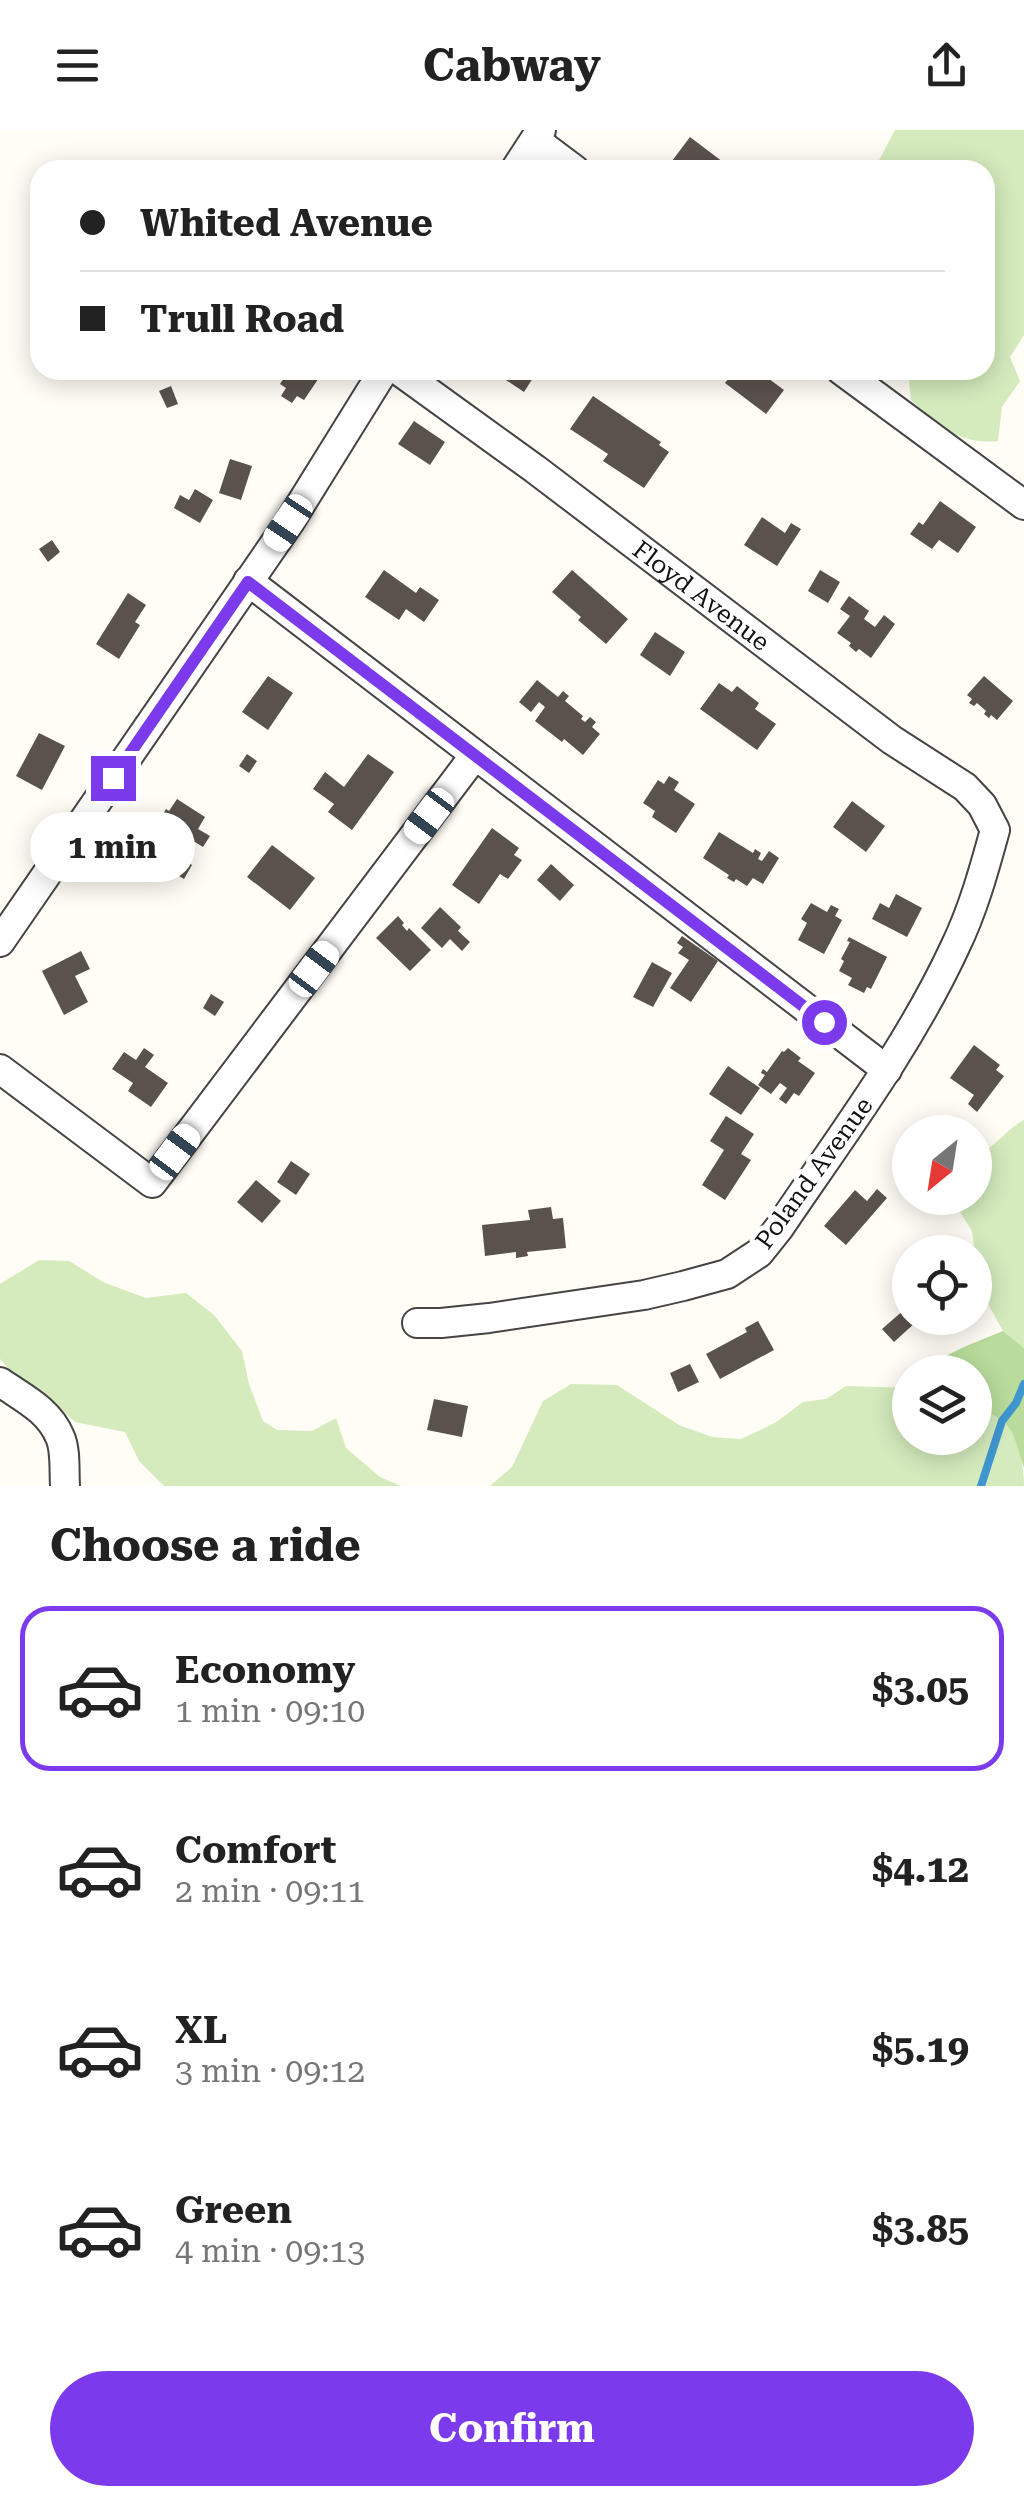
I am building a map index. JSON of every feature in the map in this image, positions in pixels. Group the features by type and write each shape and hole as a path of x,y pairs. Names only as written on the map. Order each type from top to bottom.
{"street":[{"path":"522,160 538,135 564,160"},
{"path":"0,942 288,523 378,380"},
{"name":"Floyd Avenue","path":"412,380 892,740 965,787 982,805 995,830"},
{"path":"855,380 1024,505"},
{"path":"248,582 887,1070"},
{"path":"0,1068 152,1183 476,755"},
{"name":"Poland Avenue","path":"417,1323 457,1322 644,1295 727,1274 759,1253 887,1070 924,1008 976,898 995,830"},
{"path":"0,1382 44,1412 62,1439 66,1486"}],"green space":[{"path":"895,130 1024,130 1024,335 1010,357 1020,381 1002,407 998,441 972,440 930,418 911,400 909,380 995,380 995,160 879,160"},
{"path":"1024,1120 1024,1348 1003,1331 992,1311 992,1235 973,1235 962,1215 992,1215 992,1146"},
{"path":"39,1260 69,1261 105,1283 146,1298 186,1293 214,1315 242,1351 263,1421 277,1430 312,1431 336,1418 346,1448 380,1477 401,1486 164,1486 139,1461 125,1432 75,1422 39,1390 15,1376 0,1359 0,1284"},
{"path":"1003,1331 1024,1348 1024,1468 1010,1429 992,1415 992,1355 948,1355"},
{"path":"571,1384 617,1385 679,1425 712,1437 741,1439 775,1423 803,1402 826,1399 846,1386 892,1387 892,1455 992,1455 992,1413 1013,1434 1023,1466 1024,1486 490,1486 512,1467 543,1401"}],"building":[{"path":"690,137 720,160 673,160"},
{"path":"283,380 318,380 304,400 297,396 292,403 281,396 286,388 280,384"},
{"path":"506,380 532,380 524,392"},
{"path":"770,380 784,390 766,414 725,383"},
{"path":"171,386 178,404 167,408 159,391"},
{"path":"593,396 661,442 659,445 669,452 644,488 603,461 608,454 570,429"},
{"path":"414,421 445,442 430,465 398,444"},
{"path":"230,459 252,466 241,500 219,493"},
{"path":"195,489 213,500 200,523 174,508 180,495 189,500"},
{"path":"940,501 976,527 958,553 939,540 932,549 910,534 919,522 923,525"},
{"path":"762,517 785,533 791,523 801,529 777,566 744,545"},
{"path":"52,540 60,552 48,562 39,549"},
{"path":"384,570 416,593 420,587 439,600 424,622 406,609 399,620 365,597"},
{"path":"572,570 628,619 606,644 552,592"},
{"path":"820,570 840,582 828,603 808,591"},
{"path":"128,593 146,605 135,622 140,625 119,659 96,644"},
{"path":"849,596 869,611 864,619 875,627 884,615 895,624 871,658 859,649 856,652 837,633 850,616 840,609"},
{"path":"655,632 685,652 670,676 640,655"},
{"path":"268,676 293,693 268,730 242,712"},
{"path":"984,676 1013,701 997,720 984,714 986,711 977,703 969,703 972,699 967,695"},
{"path":"537,680 558,697 563,691 569,696 565,701 585,722 590,717 596,722 592,727 600,734 583,755 535,721 545,707 539,702 531,712 519,702"},
{"path":"719,683 732,692 737,686 759,703 755,709 776,724 757,750 700,709"},
{"path":"39,733 65,746 42,790 16,776"},
{"path":"247,754 257,761 249,773 239,766"},
{"path":"368,754 394,772 352,830 328,812 334,804 313,789 325,772 344,787"},
{"path":"669,776 679,782 674,790 695,804 676,833 652,817 655,811 643,803 658,780 664,784"},
{"path":"177,799 205,817 198,829 210,836 203,847 190,839 179,857 192,865 184,879 145,856 156,839 152,837 160,825 157,824"},
{"path":"852,801 885,826 866,852 833,827"},
{"path":"492,828 519,848 514,855 522,860 508,879 500,874 479,904 452,885"},
{"path":"719,832 753,853 755,849 761,853 758,859 762,861 769,851 779,858 763,884 753,878 747,886 736,879 734,882 703,858"},
{"path":"272,845 315,878 290,910 247,877"},
{"path":"551,864 574,885 560,901 537,880"},
{"path":"896,894 922,908 907,937 872,919 880,903 889,908"},
{"path":"811,903 827,912 831,905 839,909 835,916 842,920 824,954 798,940 807,923 801,919"},
{"path":"440,907 470,942 462,951 450,939 442,948 421,928"},
{"path":"398,916 407,931 409,928 431,950 410,971 376,938"},
{"path":"682,936 718,961 691,1002 670,988 689,960 678,953 683,947 677,943"},
{"path":"849,937 887,957 871,989 867,987 864,993 848,985 852,978 839,971"},
{"path":"81,951 90,969 75,976 88,1002 64,1015 42,971"},
{"path":"652,962 672,973 653,1007 633,997"},
{"path":"211,994 224,1002 215,1016 203,1008"},
{"path":"974,1045 1000,1065 996,1070 1004,1076 977,1112 968,1104 974,1095 950,1078"},
{"path":"144,1048 154,1055 145,1067 168,1083 151,1107 128,1091 133,1083 112,1069 124,1052 136,1060"},
{"path":"788,1048 815,1073 799,1096 794,1093 786,1104 779,1099 787,1088 780,1083 771,1094 758,1085 765,1075 761,1073 763,1069 767,1072"},
{"path":"728,1066 760,1088 741,1115 709,1094"},
{"path":"726,1116 754,1134 741,1154 751,1160 725,1200 702,1185 724,1150 710,1141"},
{"path":"291,1161 310,1174 296,1195 277,1182"},
{"path":"256,1180 281,1201 262,1223 237,1202"},
{"path":"877,1189 887,1198 846,1245 824,1226 855,1190 867,1201"},
{"path":"551,1207 553,1219 563,1218 566,1248 527,1252 528,1256 516,1258 516,1252 485,1256 482,1225 530,1220 528,1210"},
{"path":"892,1320 892,1335 902,1335 894,1342 882,1329"},
{"path":"758,1321 774,1350 720,1379 706,1354 747,1332 745,1328"},
{"path":"690,1364 699,1382 678,1392 670,1373"},
{"path":"434,1399 468,1406 462,1437 427,1430"}],"waterway":[{"path":"981,1486 1002,1421 1024,1384"}],"route":[{"path":"113,778 248,582 824,1022"}]}
